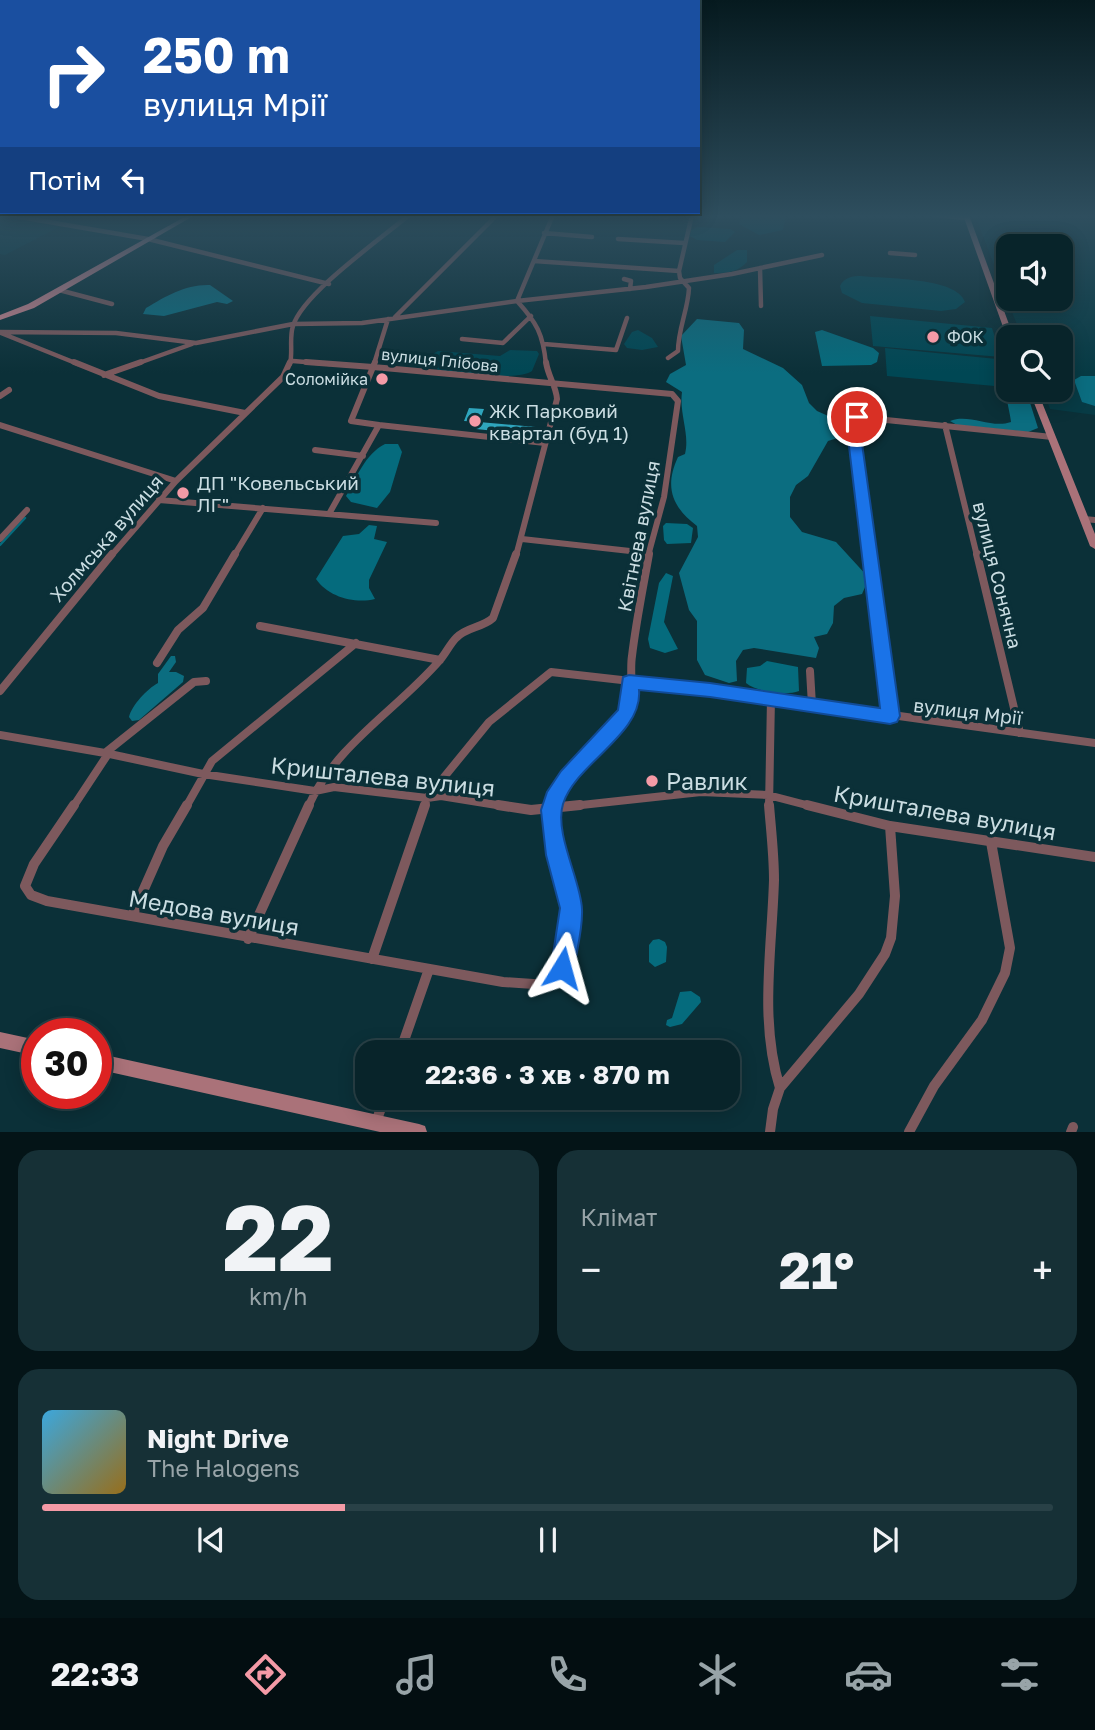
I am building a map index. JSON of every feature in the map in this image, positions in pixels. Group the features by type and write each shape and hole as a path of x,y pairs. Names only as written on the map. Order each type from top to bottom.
{"main road":[{"path":"0,318 98,268"}],"street":[{"path":"264,268 329,284"},
{"path":"348,268 329,284 293,324 293,361 373,367 351,421 545,443"},
{"path":"391,318 443,268"},
{"path":"517,301 531,268"},
{"path":"633,268 679,271"},
{"path":"668,358 678,351 676,335 686,314 690,288 682,282 680,268"},
{"path":"104,375 195,343 293,324 362,323 517,301 682,282 760,268 761,306"},
{"path":"986,268 1007,325"},
{"path":"741,272 759,276"},
{"path":"624,279 631,281 630,289"},
{"path":"59,290 112,304"},
{"path":"248,939 314,792 337,759 439,660 456,638 465,631 485,625 493,618 522,539 526,510 538,479 557,399 553,383 548,378 544,344 536,321 517,301"},
{"path":"462,339 503,343 531,316"},
{"name":"вулиця Глібова","path":"391,318 373,367 672,394 677,397"},
{"path":"544,344 616,350 627,318"},
{"path":"0,333 116,334 195,343"},
{"path":"0,333 159,396 244,413"},
{"name":"Холмська вулиця","path":"0,691 73,600 159,500 283,377 293,361"},
{"path":"0,396 9,390"},
{"name":"Квітнева вулиця","path":"551,810 554,798 568,777 626,713 631,697 629,682 648,554 664,498 677,397"},
{"path":"1038,402 1095,546"},
{"path":"890,716 853,421 857,417 1052,437"},
{"path":"0,425 176,481"},
{"path":"329,514 379,425"},
{"name":"вулиця Сонячна","path":"945,425 1020,733"},
{"path":"315,450 363,456"},
{"path":"159,500 436,523"},
{"path":"157,663 178,630 203,608 263,508"},
{"path":"0,539 27,510"},
{"path":"1084,519 1095,520"},
{"path":"522,539 648,554"},
{"path":"260,626 439,660"},
{"path":"132,916 163,846 203,774 224,750 356,643"},
{"path":"810,671 812,705"},
{"name":"вулиця Мрії","path":"427,798 489,723 551,672 771,698 1095,743"},
{"path":"106,753 194,682 206,681"},
{"path":"771,698 768,795 774,876 768,1026 771,1059 780,1088"},
{"name":"Кришталева вулиця","path":"0,735 106,753 203,774 314,792 334,787 427,798 441,796 513,808 551,810 621,799 701,792 768,795 890,826 1095,857"},
{"name":"Медова вулиця","path":"106,753 34,863 25,886 30,895 47,901 248,939 526,984 548,985 556,979 562,968 571,908 556,855 551,810"},
{"path":"372,959 427,798"},
{"path":"770,1132 773,1109 780,1088 869,979 891,938 894,913 890,826"},
{"path":"909,1132 920,1110 1000,988 1009,964 1010,948 991,842"},
{"path":"404,1040 429,969"},
{"path":"0,1040 21,1045"},
{"path":"112,1064 419,1132"},
{"path":"376,1122 380,1110"}],"shaded area":[{"path":"714,268 740,268 723,273 714,273"},
{"path":"1073,268 1095,268 1095,415 1050,409 1047,402 1073,402 1073,325 1017,325 1012,311 1073,311"},
{"path":"861,276 935,284 959,294 965,302 956,309 941,311 862,303 842,293 840,286 846,279"},
{"path":"210,285 233,301 227,304 217,302 164,316 143,314 146,308 176,292 193,286"},
{"name":"ФОК","path":"870,316 992,328 996,341 996,357 873,346"},
{"path":"697,319 739,323 744,330 743,349 783,368 802,385 809,403 817,411 842,422 844,436 828,441 808,476 796,485 790,497 790,517 802,532 836,542 869,578 862,594 844,598 834,606 833,623 827,634 814,637 819,648 816,658 754,648 743,650 736,661 737,681 729,683 705,675 697,660 697,621 689,610 679,573 698,537 697,526 676,504 671,487 678,457 685,454 686,439 682,392 666,382 670,374 686,365 681,336"},
{"path":"638,330 652,338 658,347 642,350 627,348 624,344 632,332"},
{"path":"822,330 873,348 879,353 877,362 871,365 822,366 815,332"},
{"name":"ФОК","path":"885,348 996,359 996,386 887,376"},
{"path":"510,350 537,351 539,354 532,371 513,376 482,376 431,367 433,354 438,351 500,356"},
{"path":"1081,376 1095,376 1095,406 1082,402 1074,380"},
{"path":"1008,402 1030,402 1038,428 1028,432 957,425 950,421 965,419 996,424 1011,422"},
{"path":"385,444 398,444 402,452 390,492 377,508 351,502 346,496 362,467 378,448"},
{"path":"666,523 687,524 693,528 691,543 667,544 663,526"},
{"path":"369,525 377,526 374,539 387,542 369,580 369,588 375,599 359,601 342,598 327,590 316,579 343,536 359,534"},
{"path":"666,573 673,576 664,622 678,649 665,653 650,648 648,639 659,583"},
{"path":"171,656 175,656 176,662 169,672 184,676 183,682 139,720 132,721 129,717 133,707 158,683 158,674"},
{"path":"767,661 798,667 799,691 772,692 746,683 747,668 760,666"},
{"path":"653,940 665,942 667,947 666,962 655,967 649,962 649,945"},
{"path":"691,991 700,997 701,1002 682,1024 670,1027 666,1025 667,1020 672,1018 680,992"}],"building":[{"path":"469,408 484,409 479,422 464,421"},
{"name":"ЖК Парковий квартал (буд 1)","path":"479,422 536,427 534,435 476,429"}],"waterway":[{"path":"0,545 25,518"}],"place":[{"name":"ФОК","path":"933,337"},
{"name":"Соломійка","path":"382,379"},
{"name":"ЖК Парковий квартал (буд 1)","path":"475,421"},
{"name":"ДП \"Ковельський ЛГ\"","path":"183,493"},
{"name":"Равлик","path":"652,781"}],"route":[{"path":"562,968 571,908 556,855 551,810 554,798 568,777 626,713 631,697 629,682 710,690 890,716 853,421 857,417"}]}
